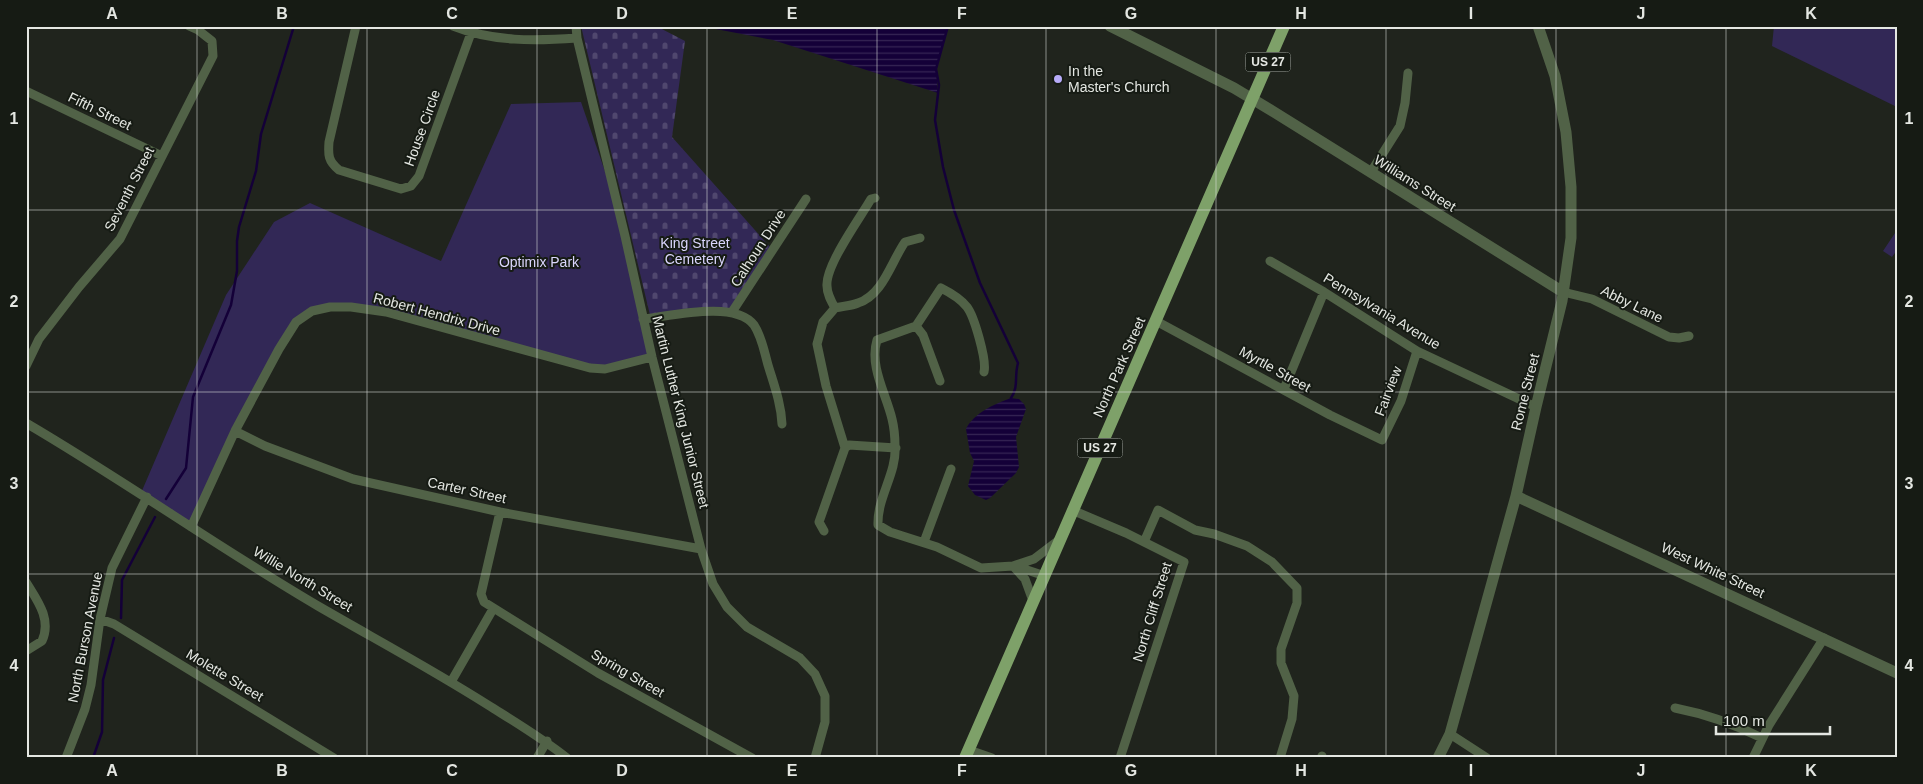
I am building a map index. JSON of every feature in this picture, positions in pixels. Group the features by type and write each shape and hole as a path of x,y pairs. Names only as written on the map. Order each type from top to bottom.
{"main road":[{"name":"US 27","path":"1252,98 1284,26"},
{"name":"North Park Street","path":"967,754 1252,98"}],"street":[{"name":"Seventh Street","path":"26,366 39,339 120,239 213,56 212,41 198,30 189,26"},
{"name":"House Circle","path":"356,26 329,142 328,156 331,163 339,170 402,189 411,186 419,176 471,33"},
{"path":"453,26 471,33 502,39 538,41 577,38"},
{"name":"Martin Luther King Junior Street","path":"576,26 577,38 643,320 701,550 713,584 727,607 747,627 800,658 815,674 825,696 825,722 815,758"},
{"name":"Williams Street","path":"1110,26 1252,98 1563,292"},
{"name":"Rome Street","path":"1438,758 1450,734 1516,496 1563,292 1571,238 1571,187 1568,146 1555,76 1538,26"},
{"path":"1371,172 1400,126 1405,104 1408,73"},
{"name":"Fifth Street","path":"26,91 162,156"},
{"path":"834,308 826,284 831,265 871,199 874,198"},
{"name":"Calhoun Drive","path":"732,312 806,200"},
{"path":"824,532 819,522 844,448 826,386 817,344 823,322 834,308 858,303 870,297 879,287 905,242 920,238"},
{"name":"Pennsylvania Avenue","path":"1270,261 1324,292 1417,351 1536,408"},
{"path":"984,372 986,365 968,308 957,296 941,288 916,326 877,340 874,357 893,421 896,448 895,461 877,514 878,524 890,532 924,542 981,568 1013,566 1034,559 1059,540"},
{"path":"1284,389 1324,292"},
{"name":"Abby Lane","path":"1563,292 1592,299 1669,337 1689,336"},
{"name":"Robert Hendrix Drive","path":"191,527 235,430 296,322 312,310 351,306 386,312 590,368 605,369 652,357"},
{"path":"643,320 693,313 732,312 752,323 761,339 781,408 782,424"},
{"name":"Myrtle Street","path":"1156,320 1330,415 1382,440"},
{"path":"916,326 923,335 940,381"},
{"name":"Fairview","path":"1382,440 1401,401 1417,351"},
{"name":"Willie North Street","path":"26,423 317,605 451,682 547,741 567,758"},
{"name":"Carter Street","path":"235,430 265,446 353,479 500,512 701,550"},
{"path":"844,448 850,445 896,448"},
{"path":"924,542 950,469"},
{"name":"West White Street","path":"1516,496 1897,673"},
{"name":"North Burson Avenue","path":"66,758 85,709 89,693 100,619 112,568 147,497"},
{"name":"North Cliff Street","path":"1072,510 1184,562 1120,758"},
{"path":"1144,542 1158,510 1195,530 1214,534 1247,546 1272,562 1297,588 1298,603 1281,649 1281,663 1294,696 1292,719 1280,758"},
{"path":"451,682 493,609 484,602 481,594 500,512"},
{"path":"1013,566 1045,576"},
{"path":"1013,566 1025,579 1033,602"},
{"path":"26,582 45,616 46,627 42,641 26,651"},
{"name":"Spring Street","path":"493,609 598,673 752,758"},
{"name":"Molette Street","path":"100,619 114,624 334,758"},
{"path":"1753,758 1769,725 1824,638"},
{"path":"1675,708 1696,712 1740,727 1762,738"},
{"path":"1450,734 1487,758"},
{"path":"537,758 547,741"},
{"path":"967,754 992,758"}],"green space":[{"name":"King Street Cemetery","path":"581,26 656,26 685,41 672,137 770,247 730,308 650,315"},
{"path":"1774,26 1897,26 1897,107 1772,46"},
{"name":"Optimix Park","path":"581,102 618,209 652,357 605,369 386,312 330,307 296,322 279,349 191,527 141,493 226,295 274,222 310,203 441,261 511,104"},
{"path":"1897,230 1897,250 1892,257 1883,251"}],"shaded area":[{"path":"700,26 948,26 936,69 938,93 773,40"},
{"path":"1011,398 1019,399 1026,409 1016,437 1019,467 1016,473 986,500 975,495 968,486 974,461 970,453 966,429 979,414 991,406"}],"waterway":[{"path":"166,499 186,468 193,397 231,305 237,271 239,227 256,171 261,134 294,26"},
{"path":"948,26 936,69 939,85 935,120 943,167 954,210 980,283 1018,363 1016,385 1011,398"},
{"path":"121,618 122,580 155,517"},
{"path":"93,758 102,732 103,680 114,638"}],"place":[{"name":"In the Master's Church","path":"1058,79"}]}
